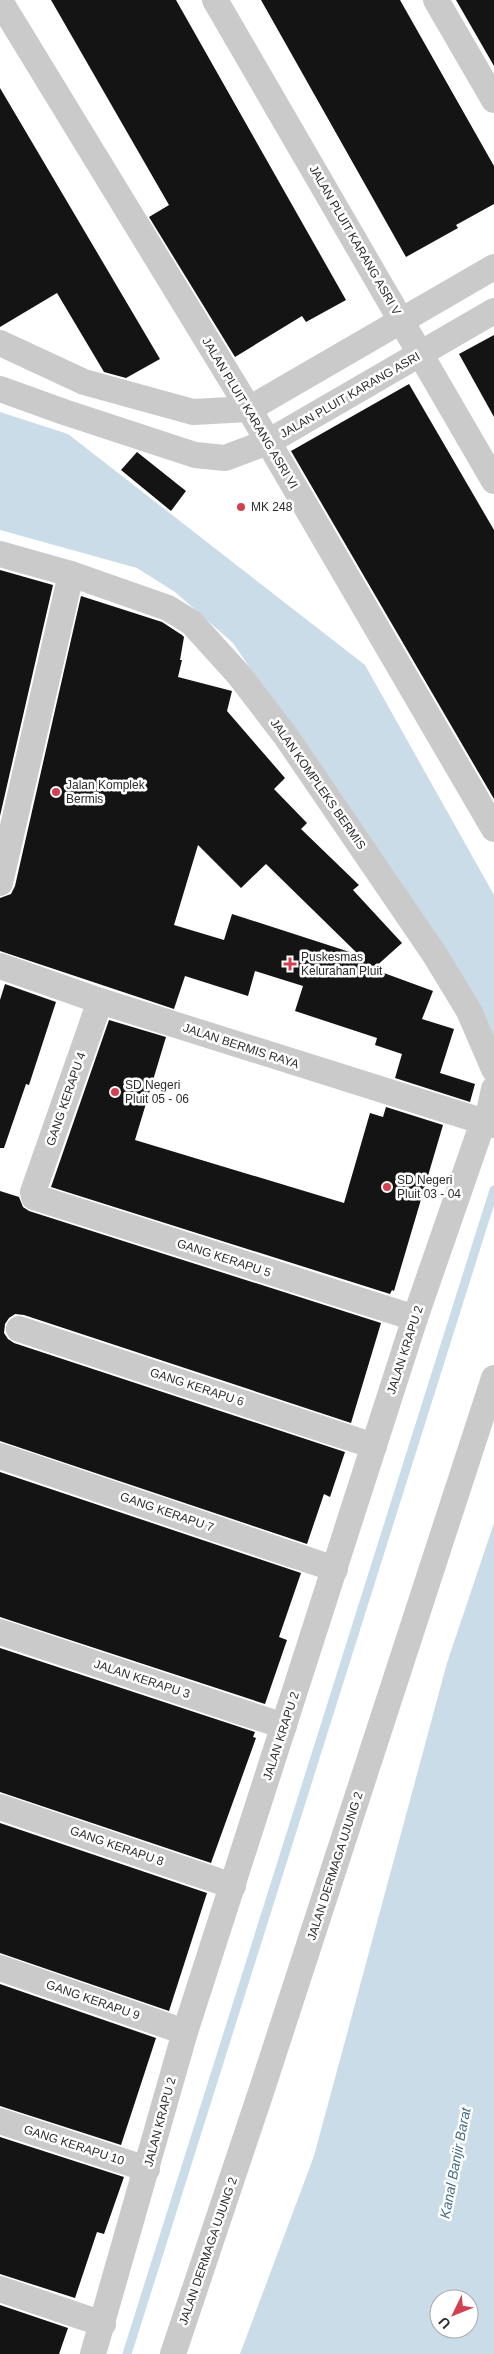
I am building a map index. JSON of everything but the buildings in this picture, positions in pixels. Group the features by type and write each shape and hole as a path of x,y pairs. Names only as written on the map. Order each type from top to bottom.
{"street":[{"name":"JALAN PLUIT KARANG ASRI V","path":"215,0 494,480"},
{"path":"436,0 494,100"},
{"name":"JALAN PLUIT KARANG ASRI VI","path":"0,1 249,409 494,829"},
{"path":"0,343 84,382 193,412 249,409 494,267"},
{"name":"JALAN PLUIT KARANG ASRI","path":"0,389 195,455 225,458 268,442 494,311"},
{"name":"JALAN KOMPLEKS BERMIS","path":"0,554 71,574 182,615 239,675 285,735 435,955 469,1011 494,1069"},
{"path":"0,883 9,808 71,574"},
{"name":"JALAN BERMIS RAYA","path":"0,966 100,1001 488,1123"},
{"name":"GANG KERAPU 4","path":"34,1197 33,1192 100,1001"},
{"path":"488,1123 494,1089"},
{"name":"JALAN KRAPU 2","path":"93,2354 185,2032 415,1318 488,1123"},
{"name":"GANG KERAPU 5","path":"34,1197 415,1318"},
{"name":"GANG KERAPU 6","path":"20,1328 374,1446"},
{"name":"JALAN DERMAGA UJUNG 2","path":"173,2354 261,2092 494,1378"},
{"name":"GANG KERAPU 7","path":"0,1456 335,1569"},
{"name":"JALAN KERAPU 3","path":"0,1632 284,1726"},
{"name":"GANG KERAPU 8","path":"0,1807 233,1886"},
{"name":"GANG KERAPU 9","path":"0,1968 185,2032"},
{"name":"GANG KERAPU 10","path":"0,2121 147,2169"},
{"path":"0,2289 103,2324"}],"water":[{"path":"0,412 68,434 365,665 494,895 494,1062 343,805 233,643 175,592 137,568 0,530"},
{"name":"Kanal Banjir Barat","path":"494,1523 494,2354 240,2354 314,2156 447,1663"}],"waterway":[{"path":"127,2354 494,1190"}],"place":[{"name":"MK 248","path":"241,507"},
{"name":"Jalan Komplek Bermis","path":"56,792"},
{"name":"Puskesmas Kelurahan Pluit","path":"290,964"},
{"name":"SD Negeri Pluit 05 - 06","path":"115,1092"},
{"name":"SD Negeri Pluit 03 - 04","path":"387,1187"}]}
